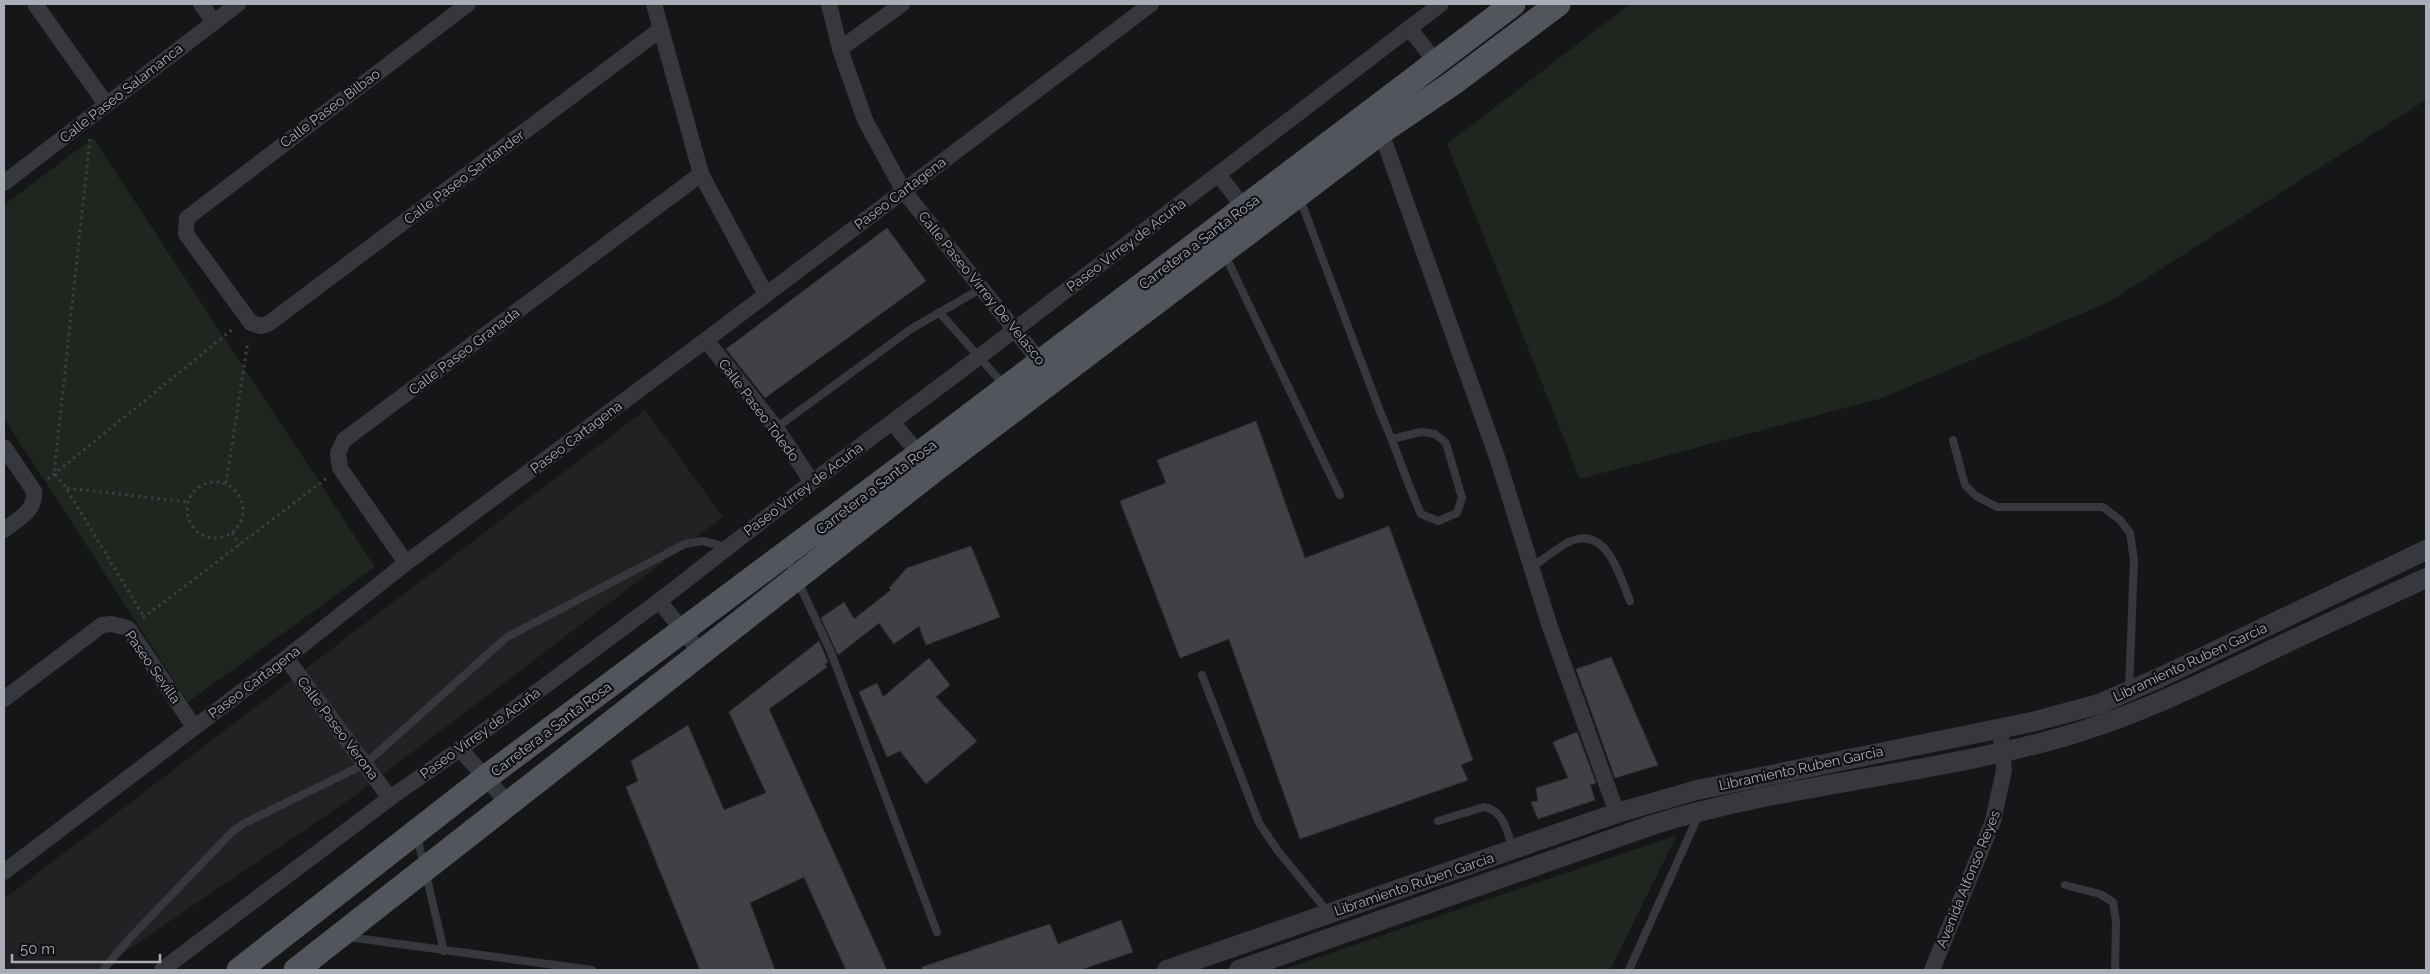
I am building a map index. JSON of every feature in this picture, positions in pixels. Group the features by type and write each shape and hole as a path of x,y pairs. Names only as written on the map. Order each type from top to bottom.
{"main road":[{"name":"Carretera a Santa Rosa","path":"1048,371 1244,208 1513,4"},
{"name":"Carretera a Santa Rosa","path":"239,970 485,778 785,554 926,462 1048,371 1223,251 1381,132 1453,83 1558,4"},
{"name":"Carretera a Santa Rosa","path":"296,970 797,578 926,462"},
{"path":"317,970 334,941"}],"street":[{"path":"35,4 106,104"},
{"path":"201,4 214,22"},
{"name":"Calle Paseo Salamanca","path":"4,183 238,4"},
{"name":"Calle Paseo Bilbao","path":"248,321 186,234 185,223 192,213 468,4"},
{"path":"654,4 701,174 766,295"},
{"name":"Calle Paseo Virrey De Velasco","path":"829,4 840,49 865,120 903,190 1048,371"},
{"path":"840,49 902,4"},
{"name":"Paseo Cartagena","path":"4,872 286,658 406,563 766,295 1151,4"},
{"name":"Paseo Virrey de Acuña","path":"162,970 390,798 460,749 659,601 812,482 1016,330 1441,4"},
{"path":"1409,28 1436,62"},
{"name":"Calle Paseo Santander","path":"248,321 261,326 268,324 661,29"},
{"path":"1381,132 1495,451 1550,627 1617,813"},
{"name":"Calle Paseo Granada","path":"340,468 338,453 344,440 701,174"},
{"path":"1220,174 1244,208"},
{"name":"Calle Paseo Toledo","path":"706,340 776,428 812,482"},
{"path":"892,422 926,462"},
{"path":"4,447 34,491 33,506 4,530"},
{"path":"340,468 406,563"},
{"name":"Libramiento Ruben Garcia","path":"1240,970 1655,824 1700,810 2004,751 2058,738 2128,704 2426,550"},
{"name":"Libramiento Ruben Garcia","path":"1167,970 1617,813 1697,790 2000,728 2065,714 2099,704 2128,704 2177,696 2426,578"},
{"path":"659,601 701,653"},
{"name":"Paseo Sevilla","path":"4,699 102,625 111,624 128,628 194,727"},
{"name":"Calle Paseo Verona","path":"286,658 390,798"},
{"name":"Avenida Alfonso Reyes","path":"1932,970 1994,821 2004,770 2004,751 2000,728"},
{"path":"460,749 509,804"}],"lane":[{"path":"1298,195 1380,414 1392,439 1406,481 1421,514 1438,521 1457,513 1462,498 1446,443 1435,434 1421,432 1392,439"},
{"path":"1223,251 1340,496"},
{"path":"776,428 911,329 982,288"},
{"path":"939,312 1014,396"},
{"path":"1954,440 1965,485 1976,496 1997,507 2103,507 2120,520 2130,533 2134,560 2128,704"},
{"path":"1531,568 1573,540 1590,539 1608,549 1630,600"},
{"path":"104,970 130,938 233,831 245,823 365,764 507,637 685,544 702,541 728,547"},
{"path":"785,554 830,650 938,932"},
{"path":"1202,675 1259,823 1278,851 1329,913"},
{"path":"1438,822 1484,807 1492,808 1499,813 1513,849"},
{"path":"1629,970 1700,810"},
{"path":"416,832 444,951"},
{"path":"2065,885 2100,894 2113,902 2116,922 2115,970"},
{"path":"334,941 444,951 592,970"}],"path":[{"path":"92,116 54,473 66,488 144,617"},
{"path":"34,491 54,473 248,321"},
{"path":"226,483 248,321"},
{"path":"128,628 340,468"},
{"path":"214,481 226,483 236,490 242,500 244,512 240,524 232,533 222,538 210,538 199,534 191,525 187,514 188,502 193,491 203,484 214,481"},
{"path":"66,488 188,502"},
{"path":"232,533 240,545"}],"shaded area":[{"path":"1630,4 2426,4 2426,100 2109,302 1882,398 1580,479 1447,144"},
{"path":"93,138 375,567 188,702 4,418 4,205"},
{"path":"645,410 723,517 356,795 98,970 4,970 4,899"},
{"path":"1677,835 1610,970 1281,970"}],"building":[{"path":"887,228 926,281 765,398 726,349"},
{"path":"1256,421 1305,558 1389,526 1473,760 1461,765 1468,780 1300,839 1229,639 1180,658 1120,501 1166,483 1157,460"},
{"path":"971,546 1000,617 926,645 919,626 894,644 879,623 838,655 821,618 844,602 854,619 891,590 889,588 907,568"},
{"path":"819,641 828,662 825,664 827,667 769,709 887,970 846,970 804,877 750,903 775,970 700,970 626,787 638,781 631,761 688,725 724,810 766,793 729,712"},
{"path":"1611,657 1658,765 1615,778 1576,669"},
{"path":"929,658 950,685 936,697 977,741 926,784 900,751 887,757 859,692 877,683 883,697"},
{"path":"1577,732 1596,783 1590,785 1595,800 1538,819 1531,802 1538,801 1536,788 1568,778 1553,742"},
{"path":"1121,920 1133,952 1080,970 922,970 922,967 1050,924 1058,944"}]}
